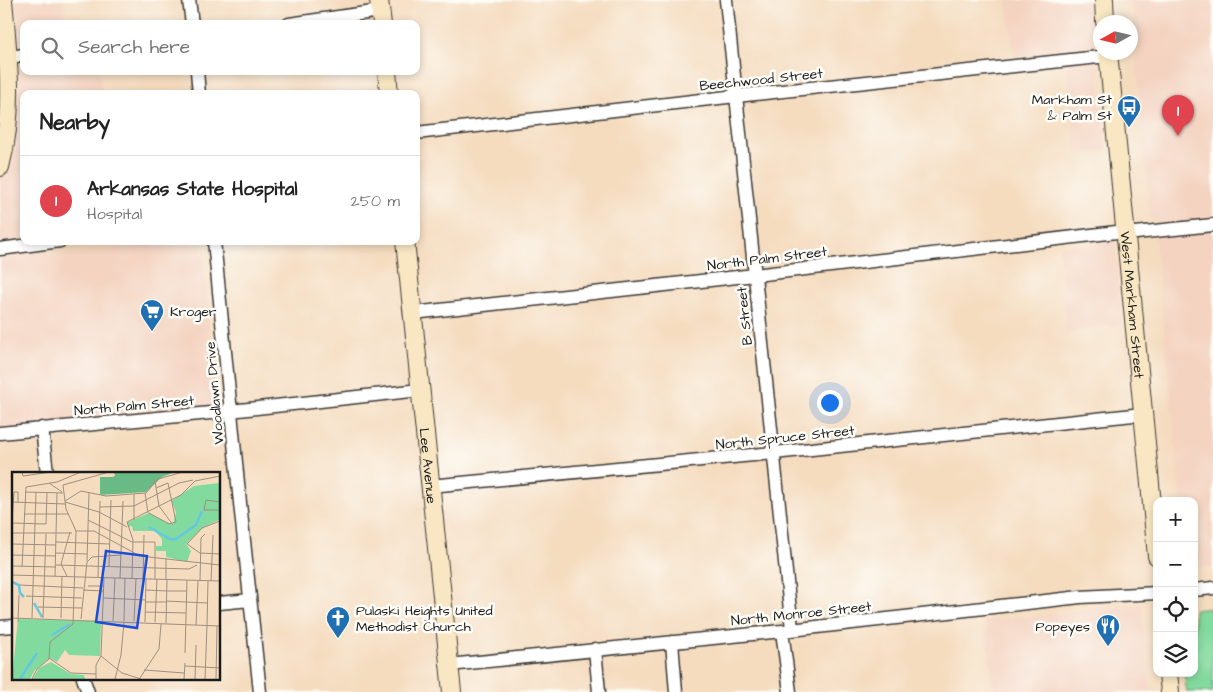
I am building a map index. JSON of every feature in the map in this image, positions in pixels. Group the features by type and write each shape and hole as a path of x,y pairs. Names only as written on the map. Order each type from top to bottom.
{"street":[{"path":"0,167 6,144 10,112 10,57 3,0"},
{"path":"189,0 192,20"},
{"name":"B Street","path":"726,0 774,453 790,692"},
{"path":"1104,0 1105,15"},
{"path":"319,20 380,12"},
{"name":"Beechwood Street","path":"420,133 1093,56"},
{"name":"West Markham Street","path":"1109,60 1156,542"},
{"path":"197,75 199,90"},
{"path":"387,75 389,90"},
{"name":"North Palm Street","path":"413,313 1126,232 1213,225"},
{"path":"0,249 30,245"},
{"name":"Woodlawn Drive","path":"214,245 260,692"},
{"name":"Lee Avenue","path":"405,245 452,692"},
{"name":"North Palm Street","path":"0,433 231,411 420,390"},
{"name":"North Spruce Street","path":"430,486 774,453 1143,414"},
{"path":"42,428 47,472"},
{"path":"1198,590 1213,588"},
{"name":"North Monroe Street","path":"449,665 1080,597 1153,593"},
{"path":"220,604 250,600"},
{"path":"672,642 676,692"},
{"path":"595,649 599,692"},
{"path":"1168,677 1170,692"},
{"path":"84,680 88,692"}],"shaded area":[{"path":"0,0 64,0 66,20 20,20 20,75 100,75 102,90 20,90 20,245 46,245 47,256 144,245 201,245 216,404 0,434"},
{"path":"1007,0 1092,0 1093,60 1098,60 1106,150 1076,154 1066,55 1014,59"},
{"path":"1130,0 1213,0 1213,566 1198,568 1198,497 1181,497 1153,219 1150,219 1136,60 1138,60 1138,15 1133,15"},
{"path":"1115,241 1123,324 1066,333 1059,246"},
{"path":"1141,604 1151,692 993,692 985,621"}],"green space":[{"path":"1213,608 1213,692 1187,692 1185,677 1198,677 1198,610"}],"place":[{"name":"Markham St & Palm St","path":"1129,128"},
{"name":"Arkansas State Hospital","path":"1178,136"},
{"name":"Kroger","path":"152,332"},
{"name":"Pulaski Heights United Methodist Church","path":"338,639"},
{"name":"Popeyes","path":"1108,647"}]}
